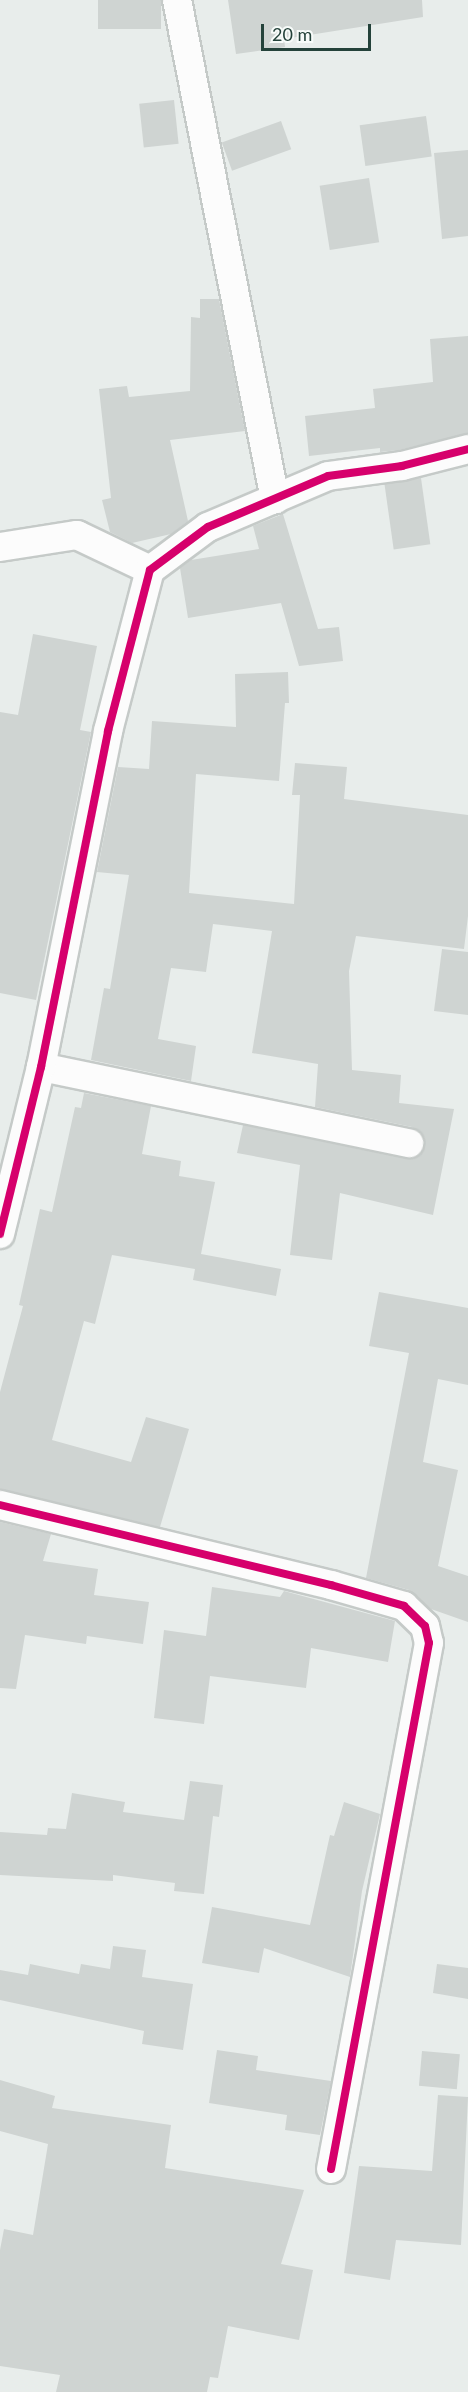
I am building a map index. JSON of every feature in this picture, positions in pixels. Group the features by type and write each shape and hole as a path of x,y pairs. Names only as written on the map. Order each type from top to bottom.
{"street":[{"path":"177,0 275,499"},
{"path":"0,1234 41,1067 108,731 150,570 208,527 328,476 402,466 468,449"},
{"path":"0,546 77,536 150,570"},
{"path":"41,1067 409,1143"},
{"path":"0,1505 331,1585 405,1606 425,1626 429,1643 331,2169"}],"building":[{"path":"98,0 161,0 161,29 98,29"},
{"path":"228,0 422,0 423,17 284,39 285,47 236,54"},
{"path":"174,100 179,144 144,147 139,104"},
{"path":"426,116 432,157 365,166 360,125"},
{"path":"281,121 291,149 232,171 222,143"},
{"path":"468,150 468,236 442,239 434,153"},
{"path":"369,178 379,242 330,250 320,186"},
{"path":"200,299 219,299 245,431 170,440 188,521 171,534 132,543 110,532 102,500 111,498 99,389 127,386 129,397 190,391 191,317 200,318"},
{"path":"468,336 468,433 399,450 380,452 380,448 309,456 305,416 375,408 373,389 433,382 430,339"},
{"path":"421,478 430,544 394,549 384,483"},
{"path":"283,514 318,629 339,627 343,661 299,666 281,603 188,618 180,568 191,560 259,549 253,526"},
{"path":"33,634 97,646 80,730 91,732 36,1000 0,993 0,712 18,715"},
{"path":"288,672 289,703 285,703 279,781 196,774 189,893 294,904 300,795 292,795 295,763 347,767 344,799 468,815 468,916 464,949 356,936 349,971 352,1070 401,1075 399,1103 454,1109 433,1215 340,1193 332,1260 290,1255 300,1165 237,1153 243,1125 406,1159 421,1154 425,1138 412,1127 315,1107 318,1064 252,1053 272,931 213,924 206,972 171,968 158,1039 196,1046 191,1081 91,1060 104,988 110,989 129,875 97,872 118,767 149,769 152,721 236,727 235,674"},
{"path":"442,949 468,952 468,1015 434,1011"},
{"path":"84,1093 151,1106 142,1154 181,1161 179,1176 215,1182 201,1254 281,1269 276,1296 193,1280 195,1269 112,1255 95,1324 84,1321 52,1440 131,1462 146,1417 189,1429 160,1527 0,1489 0,1392 23,1306 19,1305 40,1209 52,1212 75,1107 81,1108"},
{"path":"379,1292 468,1308 468,1385 438,1379 423,1462 458,1470 438,1566 468,1576 468,1622 431,1609 409,1590 366,1578 409,1353 369,1346"},
{"path":"0,1522 51,1534 43,1561 98,1569 94,1595 149,1602 143,1644 87,1636 86,1644 25,1635 16,1689 0,1688"},
{"path":"212,1587 280,1597 284,1591 395,1621 388,1662 311,1648 306,1688 210,1676 204,1724 154,1718 164,1630 206,1636"},
{"path":"190,1781 223,1785 219,1817 213,1816 204,1894 174,1891 175,1883 113,1875 113,1881 0,1875 0,1832 47,1835 48,1828 66,1829 72,1793 125,1802 123,1812 184,1820"},
{"path":"344,1802 380,1814 362,1891 350,1977 264,1948 259,1973 202,1963 212,1907 310,1925 330,1835 334,1836"},
{"path":"113,1946 146,1950 142,1977 193,1984 183,2050 142,2044 144,2031 0,2000 0,1970 28,1975 30,1964 79,1974 81,1964 110,1969"},
{"path":"437,1964 468,1968 468,1999 433,1993"},
{"path":"217,2050 258,2056 256,2070 331,2081 320,2135 285,2130 287,2115 209,2103"},
{"path":"422,2051 460,2054 457,2089 419,2086"},
{"path":"0,2080 55,2096 52,2108 171,2125 165,2168 304,2190 281,2264 313,2270 299,2340 228,2326 218,2378 210,2377 207,2392 56,2392 60,2375 0,2366 0,2250 4,2229 33,2235 48,2144 0,2131"},
{"path":"438,2095 468,2097 461,2245 396,2240 390,2280 344,2273 359,2166 432,2171"}],"cycle path":[{"path":"0,1234 41,1067 108,731 150,570 208,527 328,476 402,466 468,449"},
{"path":"0,1505 331,1585 404,1606 425,1626 429,1643 331,2169"}]}
